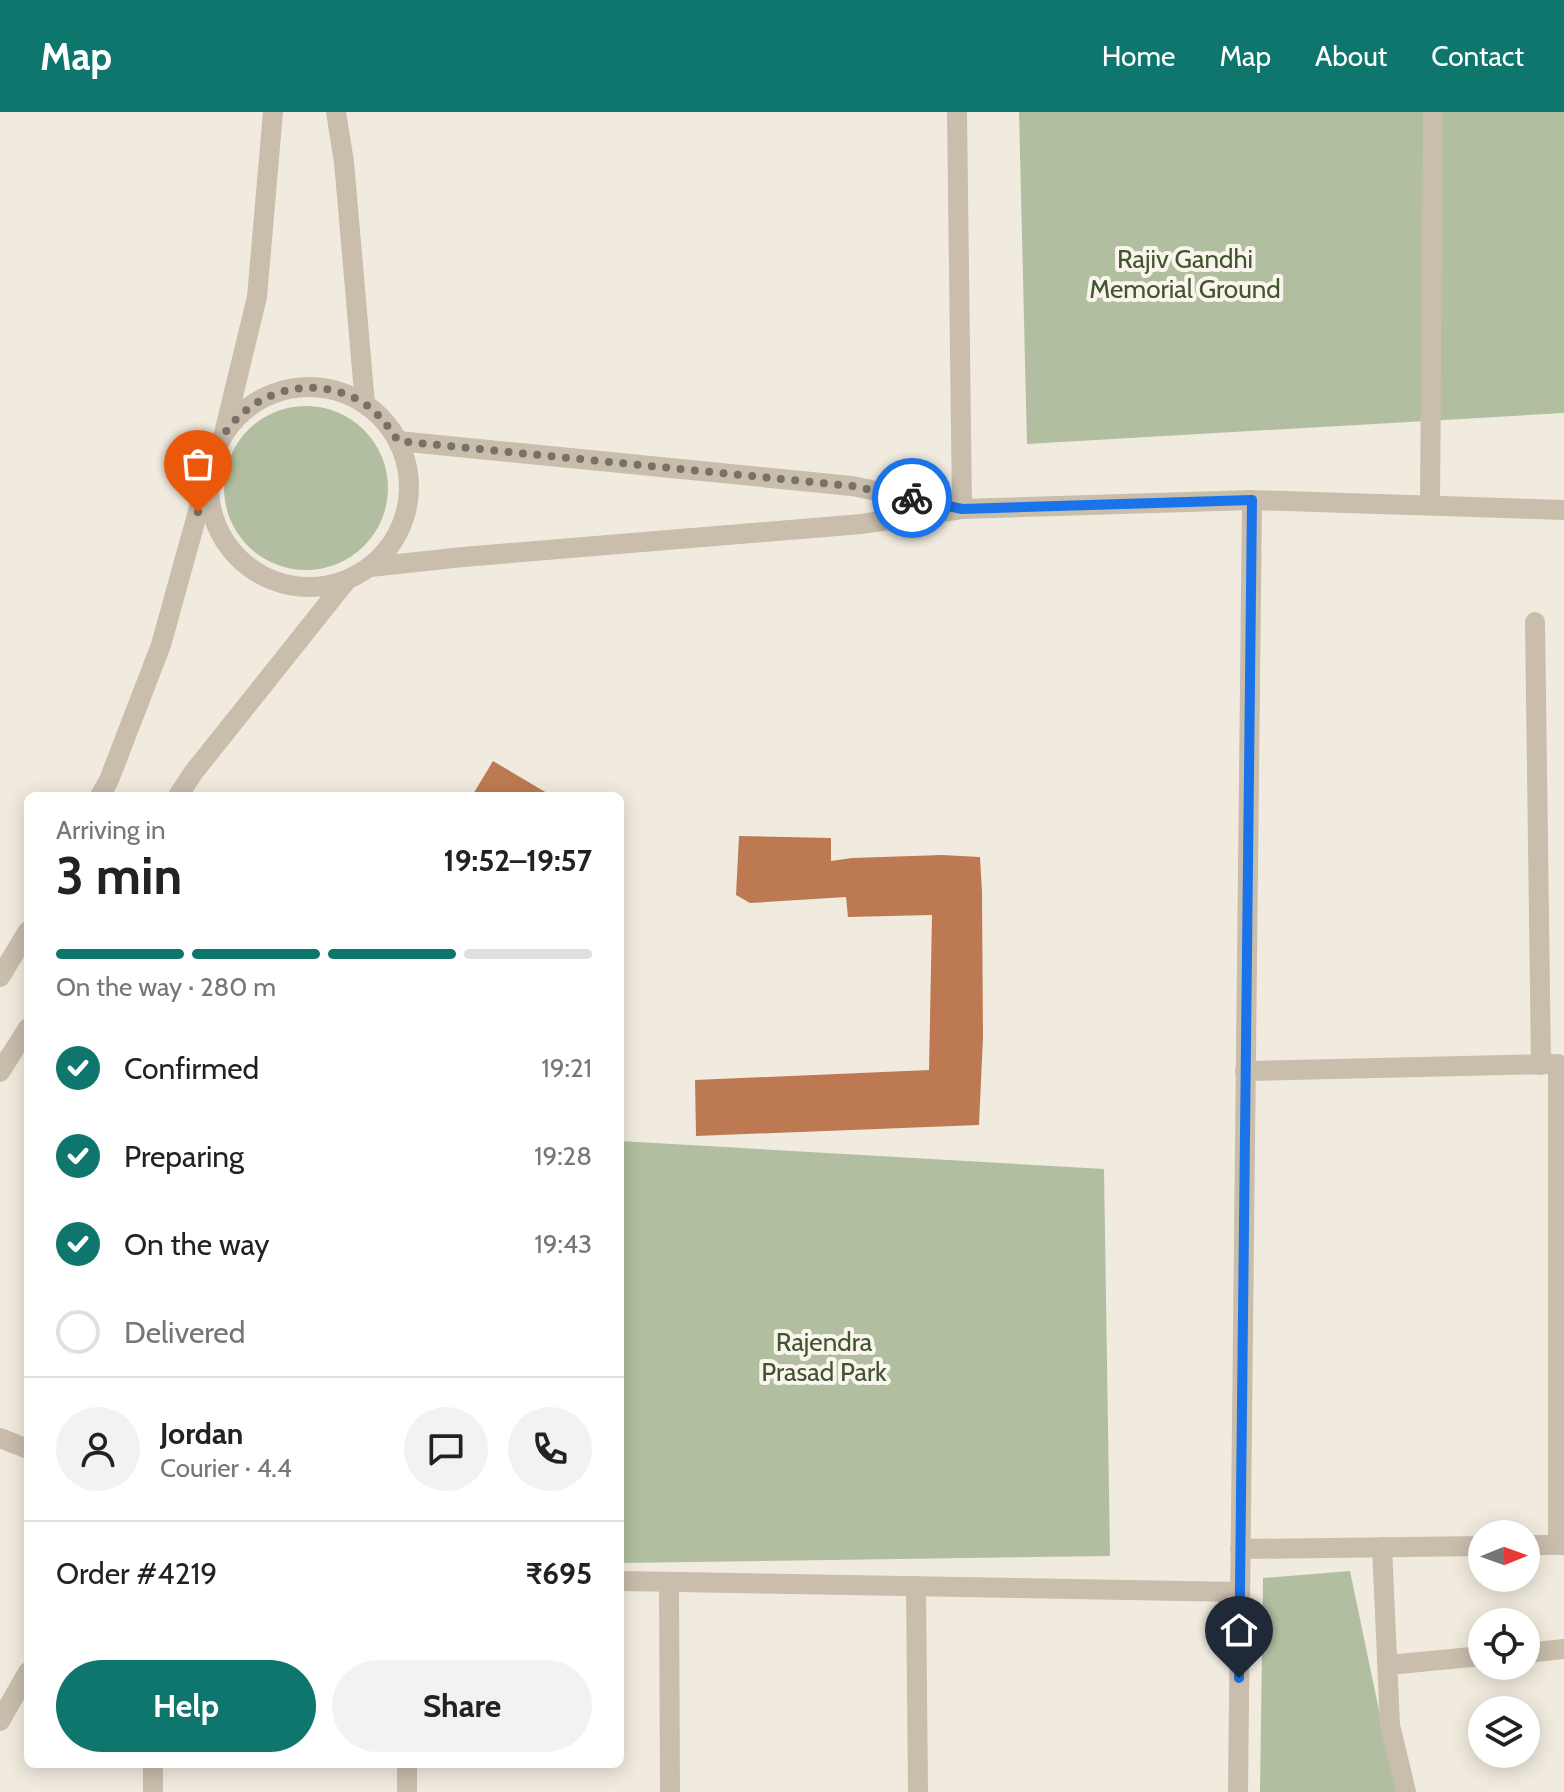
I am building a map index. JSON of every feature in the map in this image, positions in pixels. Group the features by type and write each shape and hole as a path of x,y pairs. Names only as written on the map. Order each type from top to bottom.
{"street":[{"path":"102,792 161,645 213,459 225,432 257,297 273,112"},
{"path":"336,112 344,162 365,404"},
{"path":"957,112 962,509"},
{"path":"1430,505 1433,112"},
{"path":"213,459 208,487 212,515 223,540 241,562 264,578 291,587 319,588 346,581 370,567 390,547 403,523 409,495 407,467 398,441 384,420 365,404 341,392 316,387 289,389 264,397 242,412 225,432"},
{"path":"398,441 852,486 962,509"},
{"path":"1238,1792 1252,500"},
{"path":"370,567 861,524 962,509 1252,500 1564,510"},
{"path":"181,792 346,581"},
{"path":"1535,622 1554,1064 1561,1545 1540,1545"},
{"path":"0,977 24,938"},
{"path":"0,1072 24,1034"},
{"path":"1245,1071 1554,1064"},
{"path":"0,1438 24,1447"},
{"path":"1240,1549 1468,1546"},
{"path":"1382,1547 1390,1725 1406,1792"},
{"path":"624,1581 1240,1592"},
{"path":"669,1582 670,1792"},
{"path":"916,1586 918,1792"},
{"path":"1540,1652 1564,1649"},
{"path":"1388,1665 1468,1657"},
{"path":"0,1721 24,1679"},
{"path":"153,1768 153,1792"},
{"path":"407,1768 407,1792"}],"green space":[{"name":"Rajiv Gandhi Memorial Ground","path":"1019,112 1564,112 1564,413 1027,444"},
{"path":"306,406 337,412 364,430 382,457 388,488 382,519 364,546 337,564 306,570 275,564 248,546 230,519 224,488 230,457 248,430 275,412"},
{"name":"Rajendra Prasad Park","path":"624,1141 1104,1169 1110,1556 624,1563"},
{"path":"1350,1571 1396,1792 1260,1792 1263,1578"}],"building":[{"path":"493,761 545,792 474,792"},
{"path":"739,836 831,838 831,861 942,855 980,857 983,1037 979,1125 696,1136 695,1080 929,1070 932,915 848,917 846,897 750,903 736,895"}],"way so far":[{"path":"198,512 213,459 225,432 242,412 264,397 289,389 316,387 341,392 365,404 384,420 398,441 852,486 912,498"}],"route":[{"path":"912,498 962,509 1252,500 1239,1678"}]}
